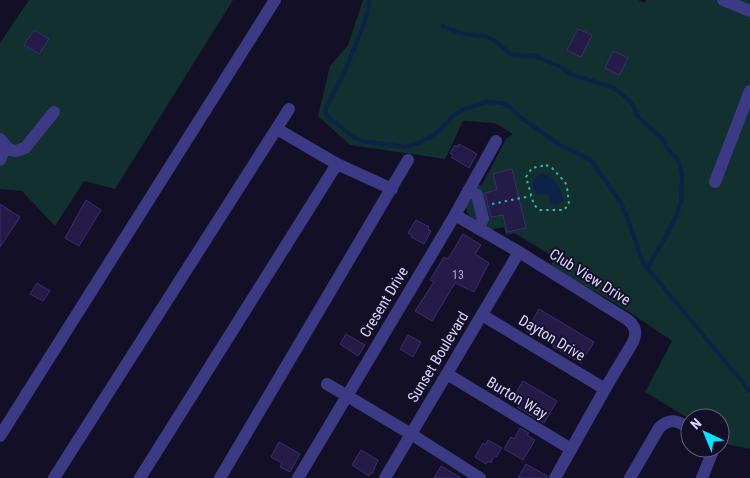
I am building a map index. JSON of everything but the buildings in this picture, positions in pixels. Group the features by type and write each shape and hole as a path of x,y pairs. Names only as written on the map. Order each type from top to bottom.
{"street":[{"path":"0,436 275,0"},
{"path":"723,0 750,11"},
{"path":"715,182 750,91"},
{"path":"54,478 289,109"},
{"path":"2,149 16,152 25,148 54,112"},
{"path":"276,129 338,164 392,189"},
{"name":"Cresent Drive","path":"298,478 455,214 496,141"},
{"path":"220,478 408,160"},
{"path":"140,478 338,164"},
{"path":"468,191 477,196 480,207 483,219 478,228"},
{"name":"Club View Drive","path":"455,214 633,324 636,335 634,342 555,478"},
{"name":"Sunset Boulevard","path":"385,478 519,252"},
{"name":"Dayton Drive","path":"482,315 605,389"},
{"name":"Burton Way","path":"447,374 571,449"},
{"path":"327,384 411,434 472,476"},
{"path":"630,478 658,428 668,421 677,420 680,422"},
{"path":"702,478 710,458"}],"path":[{"path":"546,165 550,166 567,185 569,204 564,210 540,210 534,205 531,196 526,178 530,170 546,165"},
{"path":"480,207 531,196"}],"green space":[{"path":"29,0 233,0 115,189 84,181 55,226 22,191 0,189 0,43"},
{"path":"363,0 638,0 645,3 646,0 750,0 750,449 730,445 730,408 680,408 680,413 645,392 672,341 625,309 551,266 554,257 514,233 506,235 504,227 490,230 469,218 465,206 477,186 482,185 506,139 513,134 495,123 463,121 445,159 350,145 318,116 330,66 348,45"}],"water":[{"path":"543,173 551,177 559,187 563,199 559,204 550,203 550,196 548,194 538,194 533,189 535,179"}],"waterway":[{"path":"369,0 368,12 343,76 326,107 325,112 329,118 362,141 405,147 428,138 462,110 485,102 501,103 510,107 520,117 560,145 591,160 621,203 643,263 750,391"},
{"path":"443,26 457,32 486,36 510,54 533,55 561,67 570,74 612,87 627,98 634,107 637,116 662,138 667,148 679,161 682,177 681,203 672,225 647,269"}]}
